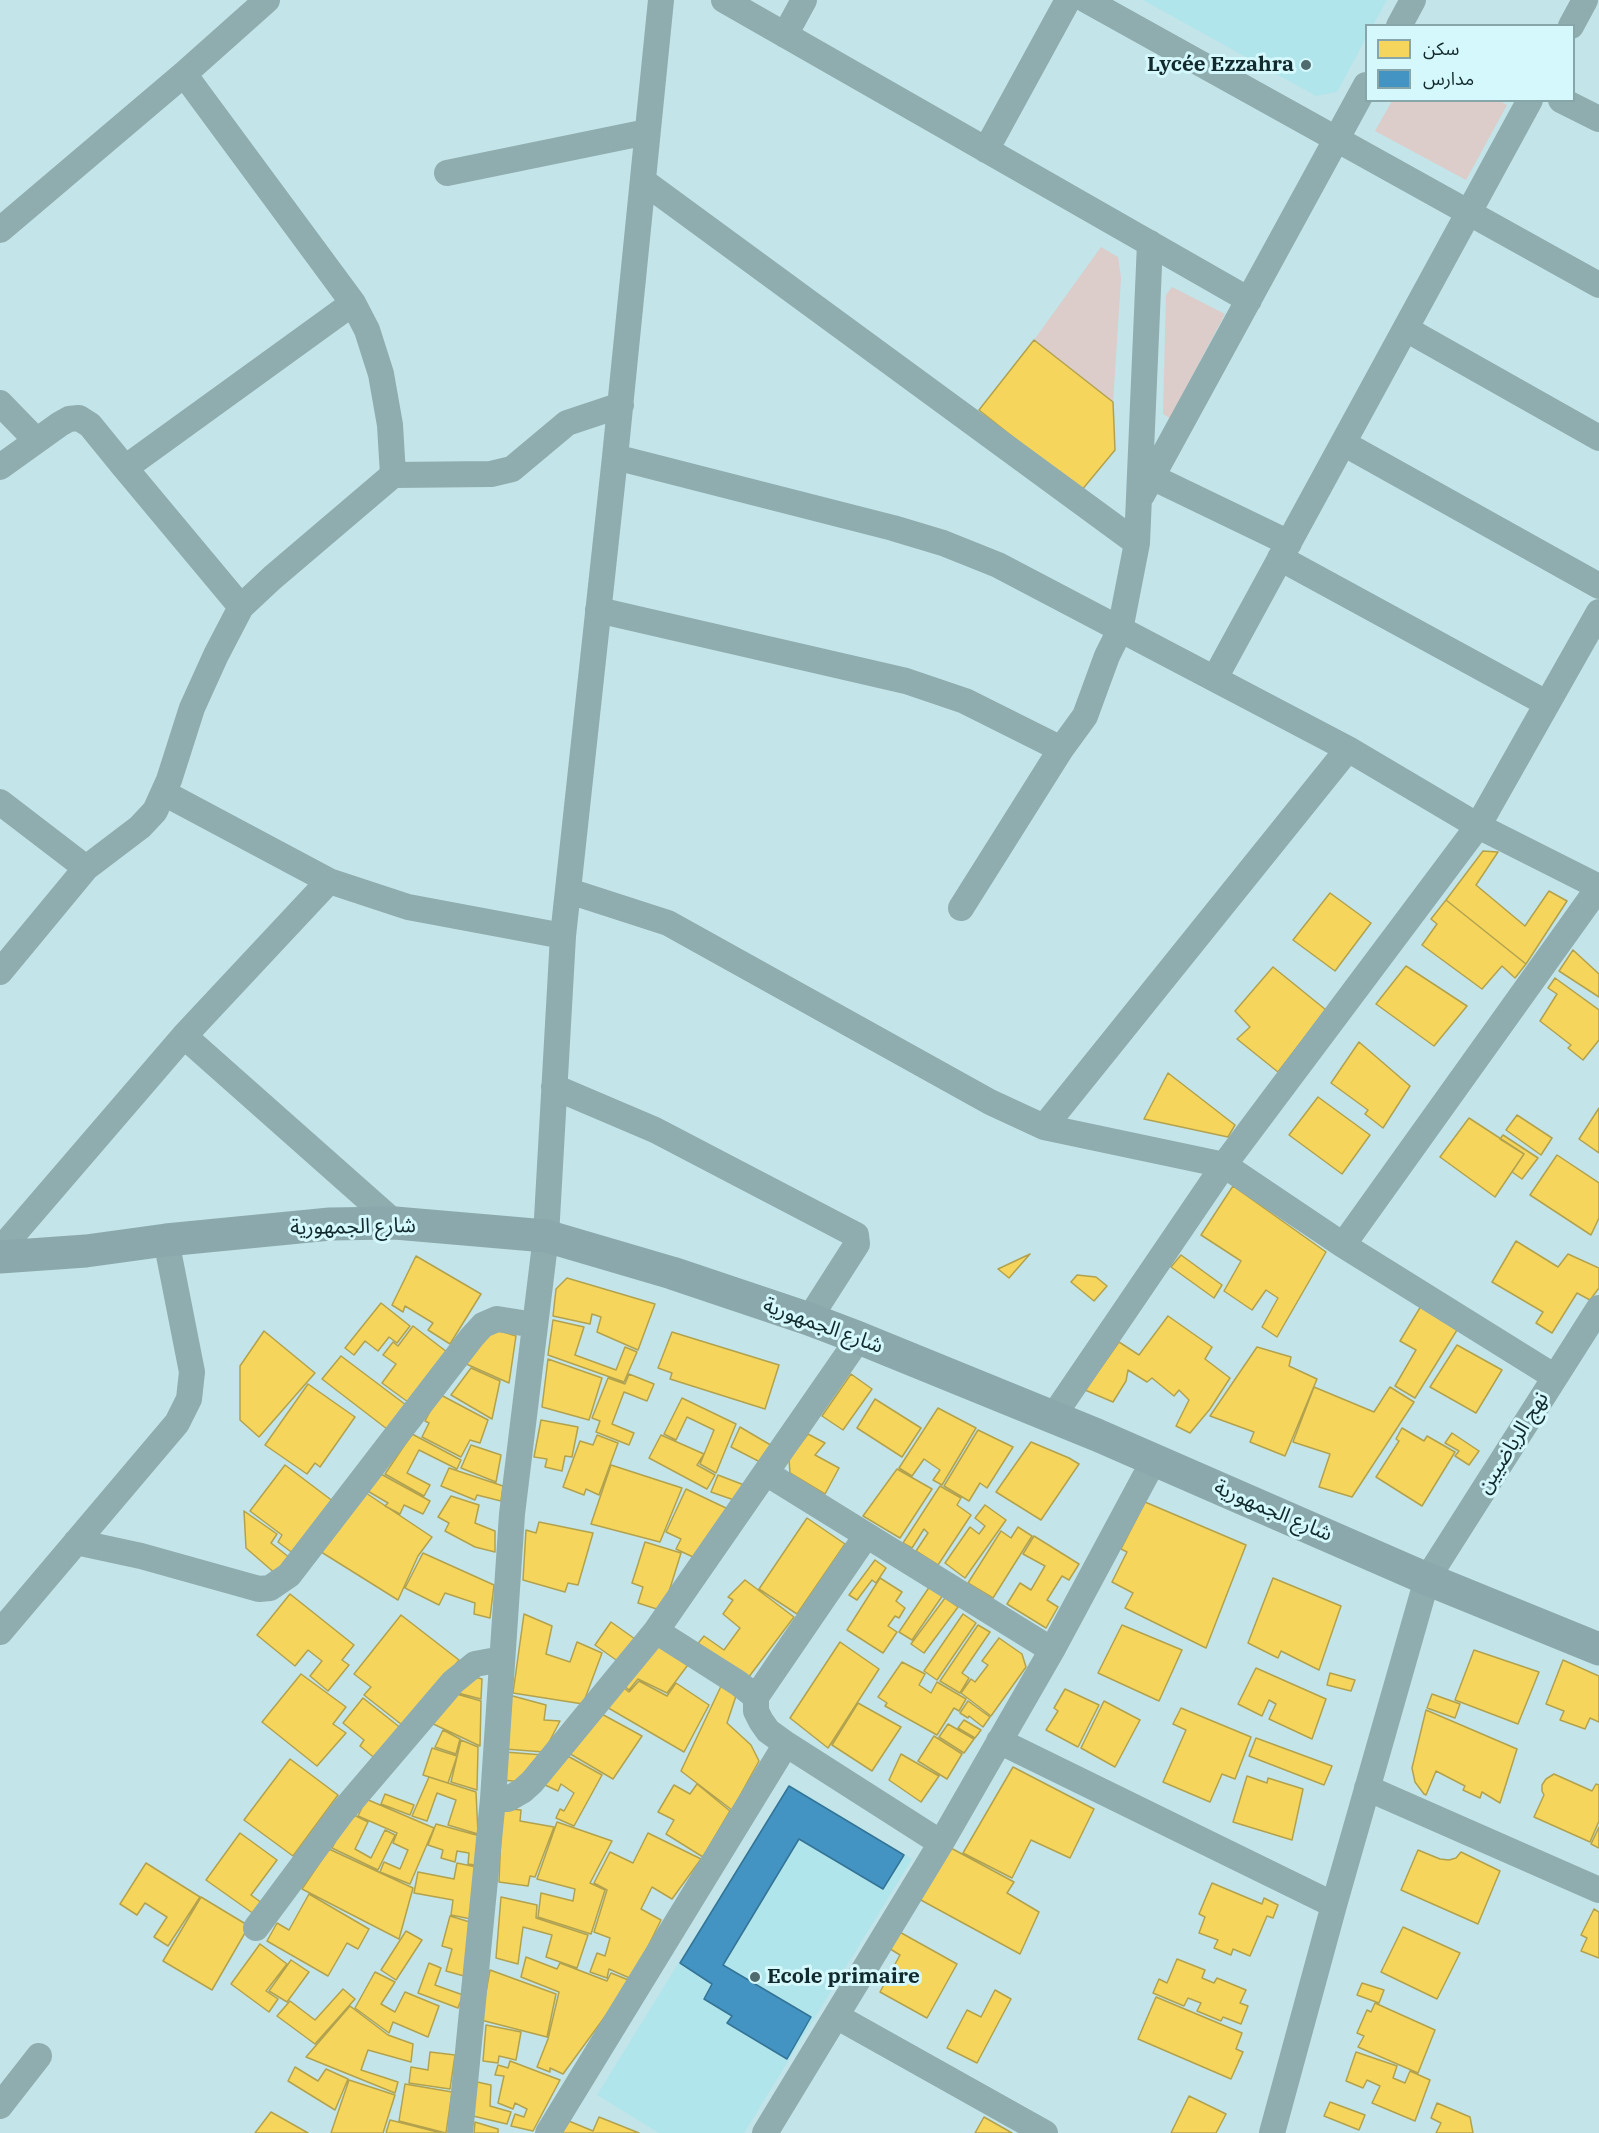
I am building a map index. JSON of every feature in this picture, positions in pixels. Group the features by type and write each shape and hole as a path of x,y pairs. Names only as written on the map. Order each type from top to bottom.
{"main road":[{"name":"شارع الجمهورية","path":"0,1257 86,1251 166,1240 330,1224 395,1223 546,1236 672,1273 859,1338 1154,1460 1427,1578 1599,1649"}],"street":[{"path":"0,230 184,74 267,0"},
{"path":"460,2133 493,1799 512,1514 546,1236 563,936 621,405 661,0"},
{"path":"724,0 1249,300"},
{"path":"785,35 804,0"},
{"path":"986,150 1068,0"},
{"path":"1086,0 1599,285"},
{"path":"1400,24 1413,0"},
{"path":"1572,24 1585,0"},
{"path":"184,74 353,303 367,330 381,374 390,425 393,475"},
{"path":"1139,501 1365,87"},
{"path":"1215,678 1527,102"},
{"path":"1565,102 1599,119"},
{"path":"447,173 647,132"},
{"path":"643,181 1137,543"},
{"path":"961,908 1061,749 1085,716 1107,656 1120,630 1137,543 1150,243"},
{"path":"125,468 353,303"},
{"path":"1406,329 1599,438"},
{"path":"0,403 36,440"},
{"path":"0,972 86,868 140,827 155,811 164,793 192,708 216,655 241,607 272,578 393,475 491,474 512,468 567,423 621,405"},
{"path":"0,467 69,419 79,418 90,425 241,607"},
{"path":"1344,443 1599,586"},
{"path":"615,457 892,528 943,543 998,565 1348,749 1478,826 1599,887 1343,1245"},
{"path":"1152,477 1284,550 1546,703"},
{"path":"598,610 906,681 965,701 1061,749"},
{"path":"1052,1418 1224,1165 1478,826 1599,612"},
{"path":"1044,1127 1348,749"},
{"path":"164,793 329,881 408,907 563,936"},
{"path":"0,802 86,868"},
{"path":"0,1250 184,1036 329,881"},
{"path":"568,891 668,923 990,1102 1044,1127 1224,1165 1343,1245 1555,1377"},
{"path":"184,1036 395,1223"},
{"path":"554,1087 655,1130 856,1235 857,1244 809,1319"},
{"path":"0,1632 177,1423 189,1399 192,1372 166,1240"},
{"name":"نهج الرياضيين","path":"1272,2133 1427,1578 1599,1308"},
{"path":"76,1542 141,1556 259,1589 270,1588 289,1575 483,1325 497,1319 535,1325"},
{"path":"493,1799 508,1799 532,1782 656,1631 859,1338"},
{"path":"765,2133 941,1843 1053,1650 1154,1460"},
{"path":"766,1473 1053,1650"},
{"path":"866,1536 756,1697 756,1711 768,1731 786,1744 941,1843"},
{"path":"656,1631 756,1697"},
{"path":"256,1928 343,1811 453,1682 475,1664 502,1659"},
{"path":"999,1741 1334,1905"},
{"path":"548,2133 786,1744"},
{"path":"1367,1788 1599,1890"},
{"path":"836,2016 1044,2133"},
{"path":"0,2106 39,2056"}],"shaded area":[{"name":"Lycée Ezzahra","path":"1143,0 1387,0 1374,24 1365,24 1365,40 1337,92 1316,96"},
{"path":"1391,102 1502,102 1507,105 1466,180 1375,131"},
{"path":"1101,247 1118,257 1121,278 1113,402 1034,340"},
{"path":"1172,287 1225,314 1170,418 1163,414 1166,295"},
{"name":"Ecole primaire","path":"789,1784 912,1859 744,2133 659,2133 597,2095"}],"building: سكن":[{"path":"1034,340 1113,402 1115,450 1081,491 979,410"},
{"path":"1483,851 1498,852 1476,885 1525,926 1549,891 1567,901 1526,964 1446,900"},
{"path":"1330,893 1371,923 1335,971 1293,940"},
{"path":"1446,900 1526,964 1515,978 1502,966 1482,989 1422,945 1437,924 1431,919"},
{"path":"1573,950 1599,974 1599,997 1559,971"},
{"path":"1406,966 1467,1006 1434,1046 1376,1004"},
{"path":"1273,967 1326,1010 1278,1072 1237,1039 1250,1027 1235,1011"},
{"path":"1555,978 1599,1010 1599,1040 1583,1060 1568,1048 1571,1045 1540,1021 1557,994 1548,988"},
{"path":"1359,1042 1410,1086 1383,1128 1365,1114 1368,1110 1331,1083"},
{"path":"1168,1073 1235,1125 1228,1137 1144,1119"},
{"path":"1318,1097 1370,1135 1342,1174 1289,1135"},
{"path":"1599,1108 1599,1153 1579,1139"},
{"path":"1517,1115 1552,1138 1541,1155 1506,1130"},
{"path":"1469,1118 1524,1154 1495,1197 1440,1157"},
{"path":"1503,1135 1538,1158 1522,1179 1512,1172 1524,1154 1500,1139"},
{"path":"1557,1155 1599,1183 1599,1218 1591,1235 1530,1195"},
{"path":"1233,1186 1326,1252 1277,1337 1262,1327 1278,1298 1266,1290 1252,1310 1224,1291 1241,1261 1201,1235"},
{"path":"1516,1241 1558,1267 1568,1254 1599,1268 1599,1288 1590,1300 1577,1293 1552,1333 1536,1323 1543,1312 1492,1282"},
{"path":"1030,1254 1009,1278 998,1269"},
{"path":"1181,1255 1222,1285 1214,1298 1171,1267"},
{"path":"416,1256 481,1294 450,1344 428,1330 433,1323 405,1306 403,1312 392,1305"},
{"path":"1077,1275 1096,1277 1107,1286 1094,1301 1071,1282"},
{"path":"567,1278 655,1304 638,1350 597,1332 601,1317 592,1314 590,1324 553,1316 556,1289"},
{"path":"381,1303 410,1326 397,1343 389,1337 378,1351 365,1341 354,1355 345,1348"},
{"path":"1421,1306 1457,1330 1415,1398 1395,1386 1416,1350 1400,1341"},
{"path":"1168,1316 1212,1347 1205,1359 1230,1378 1210,1409 1190,1433 1176,1426 1189,1400 1179,1390 1174,1396 1152,1378 1147,1382 1128,1370 1126,1381 1113,1402 1085,1390 1119,1342 1139,1355"},
{"path":"553,1320 584,1327 575,1355 616,1370 625,1347 637,1352 624,1382 548,1355"},
{"path":"413,1326 447,1352 408,1402 382,1383 396,1364 383,1355 393,1342 398,1346"},
{"path":"494,1329 516,1336 509,1383 464,1363"},
{"path":"264,1331 315,1373 259,1437 240,1420 240,1366"},
{"path":"672,1332 779,1365 765,1409 670,1379 672,1373 658,1368"},
{"path":"1457,1345 1502,1370 1476,1413 1430,1387"},
{"path":"1257,1347 1291,1357 1289,1366 1317,1379 1285,1456 1250,1442 1254,1432 1210,1416"},
{"path":"341,1356 406,1405 387,1429 322,1379"},
{"path":"548,1359 602,1378 589,1420 542,1407"},
{"path":"471,1368 500,1381 492,1419 451,1395"},
{"path":"629,1374 654,1384 647,1401 624,1392 612,1424 634,1433 629,1445 596,1432 600,1421 592,1418 608,1378 625,1384"},
{"path":"851,1374 872,1389 843,1430 822,1416"},
{"path":"308,1384 355,1417 320,1467 315,1463 307,1474 265,1445"},
{"path":"1314,1387 1374,1412 1390,1387 1414,1402 1352,1497 1319,1487 1330,1454 1293,1442"},
{"path":"439,1394 488,1420 480,1443 470,1440 461,1457 422,1437 429,1423 425,1421"},
{"path":"682,1398 736,1424 716,1473 700,1464 714,1430 687,1417 676,1440 664,1434"},
{"path":"875,1399 921,1428 902,1457 857,1428"},
{"path":"938,1408 976,1428 942,1485 933,1480 940,1470 924,1459 912,1476 899,1468"},
{"path":"541,1420 578,1427 572,1457 565,1456 562,1471 545,1467 547,1459 534,1457"},
{"path":"740,1427 774,1447 762,1463 731,1447"},
{"path":"1402,1428 1424,1441 1427,1436 1455,1452 1422,1506 1376,1477 1399,1441 1396,1439"},
{"path":"978,1430 1013,1447 987,1488 980,1483 969,1501 944,1486"},
{"path":"1452,1433 1479,1451 1469,1465 1455,1456 1459,1451 1445,1443"},
{"path":"412,1434 461,1460 457,1469 419,1450 407,1473 430,1485 424,1496 385,1474"},
{"path":"808,1434 825,1443 815,1455 839,1468 825,1494 790,1473 789,1459"},
{"path":"597,1435 618,1443 599,1495 586,1489 584,1495 563,1487 580,1441 593,1445"},
{"path":"661,1435 704,1454 697,1465 715,1475 707,1489 649,1458"},
{"path":"1031,1442 1079,1464 1041,1520 996,1492"},
{"path":"471,1445 501,1455 496,1482 461,1468"},
{"path":"285,1465 334,1502 294,1554 278,1542 282,1535 250,1511"},
{"path":"611,1465 682,1488 660,1542 591,1524"},
{"path":"449,1468 503,1486 501,1501 477,1495 475,1500 441,1486"},
{"path":"897,1469 932,1489 900,1538 863,1516"},
{"path":"379,1473 430,1501 423,1514 404,1505 400,1514 385,1506 388,1503 366,1490"},
{"path":"718,1475 744,1485 734,1500 711,1492"},
{"path":"940,1486 961,1498 957,1505 971,1515 938,1565 916,1551 928,1533 924,1529 912,1548 903,1543"},
{"path":"686,1489 728,1509 693,1557 676,1549 681,1539 666,1532"},
{"path":"366,1493 432,1537 418,1556 398,1600 318,1550"},
{"path":"451,1496 479,1505 475,1523 495,1531 495,1552 475,1547 445,1531 449,1523 438,1517"},
{"path":"1145,1502 1246,1545 1206,1648 1125,1608 1133,1593 1112,1582 1127,1552 1121,1549"},
{"path":"985,1505 1006,1520 965,1578 945,1563 970,1527 979,1534 985,1526 975,1518"},
{"path":"244,1511 277,1534 271,1543 290,1558 277,1575 246,1548"},
{"path":"807,1518 845,1544 797,1614 759,1589"},
{"path":"539,1522 593,1533 578,1585 568,1583 565,1592 523,1580 526,1530 536,1533"},
{"path":"1018,1527 1032,1536 993,1598 968,1583 1001,1531 1011,1538"},
{"path":"1034,1536 1079,1564 1069,1580 1062,1576 1047,1600 1058,1607 1046,1628 1007,1604 1020,1583 1031,1590 1045,1566 1023,1554"},
{"path":"645,1542 681,1553 663,1611 638,1603 643,1587 632,1583"},
{"path":"423,1553 494,1585 490,1618 474,1614 475,1603 445,1593 439,1605 405,1588"},
{"path":"875,1560 886,1568 876,1583 872,1580 857,1600 849,1595"},
{"path":"880,1578 902,1592 896,1601 905,1608 899,1618 895,1616 888,1626 897,1632 883,1653 847,1630"},
{"path":"1273,1578 1341,1606 1319,1670 1281,1651 1278,1658 1248,1643"},
{"path":"745,1580 794,1617 745,1682 696,1646 704,1636 724,1650 740,1628 723,1614 733,1600 728,1597"},
{"path":"930,1586 943,1595 912,1640 899,1632"},
{"path":"290,1594 354,1645 342,1660 349,1665 328,1691 310,1676 322,1661 308,1650 295,1666 257,1635"},
{"path":"945,1598 958,1607 924,1653 911,1644"},
{"path":"524,1614 552,1626 546,1654 570,1662 577,1642 602,1653 583,1704 513,1693"},
{"path":"963,1614 976,1623 937,1680 924,1671"},
{"path":"401,1615 459,1660 406,1728 364,1695 371,1687 354,1674"},
{"path":"611,1622 635,1639 619,1662 595,1645"},
{"path":"978,1625 990,1632 962,1673 969,1678 960,1693 940,1681"},
{"path":"1122,1625 1182,1650 1159,1701 1098,1673"},
{"path":"655,1637 693,1658 667,1693 638,1679 629,1690 620,1682"},
{"path":"999,1638 1022,1654 1026,1667 991,1716 961,1693 971,1679 975,1682 988,1665 982,1661"},
{"path":"840,1642 879,1669 828,1748 790,1718"},
{"path":"1474,1650 1539,1672 1518,1724 1455,1700"},
{"path":"1563,1660 1599,1676 1599,1722 1590,1718 1585,1729 1560,1720 1564,1711 1546,1704"},
{"path":"902,1662 925,1674 919,1685 931,1693 937,1682 966,1699 959,1711 954,1708 937,1735 885,1706 887,1703 878,1697"},
{"path":"1256,1668 1326,1699 1312,1739 1269,1719 1276,1704 1269,1700 1262,1716 1238,1704"},
{"path":"1330,1673 1355,1680 1351,1691 1327,1685"},
{"path":"301,1674 346,1707 333,1724 346,1733 317,1766 262,1722"},
{"path":"466,1675 482,1679 481,1699 454,1692"},
{"path":"639,1681 667,1696 676,1683 709,1705 684,1752 605,1706 619,1684 629,1692"},
{"path":"723,1682 737,1693 727,1723 751,1745 759,1761 732,1810 681,1771"},
{"path":"1065,1689 1099,1705 1078,1747 1046,1730 1058,1711 1054,1708"},
{"path":"453,1693 481,1701 480,1746 427,1721"},
{"path":"1432,1694 1460,1704 1455,1718 1427,1708"},
{"path":"509,1695 546,1705 544,1720 560,1721 544,1752 505,1749"},
{"path":"363,1698 402,1729 377,1760 360,1746 364,1740 343,1723"},
{"path":"968,1701 990,1717 983,1727 969,1716 968,1718 960,1713"},
{"path":"1104,1701 1140,1720 1115,1767 1081,1748"},
{"path":"858,1703 901,1727 872,1771 832,1745"},
{"path":"1181,1708 1251,1737 1235,1779 1222,1774 1210,1802 1163,1782 1186,1730 1173,1724"},
{"path":"1426,1710 1517,1749 1500,1803 1482,1792 1480,1798 1463,1790 1465,1786 1436,1771 1426,1795 1424,1794 1415,1782 1412,1768"},
{"path":"598,1712 642,1736 613,1779 567,1752"},
{"path":"964,1720 981,1730 975,1738 958,1728"},
{"path":"948,1724 974,1739 964,1753 939,1737"},
{"path":"443,1730 460,1739 456,1754 435,1747"},
{"path":"934,1736 962,1754 947,1779 918,1761"},
{"path":"1256,1738 1332,1766 1324,1785 1249,1756"},
{"path":"461,1740 478,1747 477,1790 451,1782"},
{"path":"432,1748 457,1756 448,1783 423,1775"},
{"path":"505,1752 543,1755 522,1782 503,1780"},
{"path":"564,1754 602,1775 574,1826 556,1818 560,1809 564,1811 574,1793 561,1784 558,1791 543,1784"},
{"path":"901,1754 939,1776 921,1802 889,1780"},
{"path":"290,1759 338,1795 293,1856 244,1820"},
{"path":"1013,1767 1094,1809 1070,1858 1031,1840 1012,1878 963,1853"},
{"path":"1554,1774 1592,1791 1596,1784 1599,1785 1599,1821 1590,1842 1534,1817 1544,1795 1542,1785"},
{"path":"1247,1776 1267,1783 1268,1778 1303,1789 1292,1840 1233,1822"},
{"path":"429,1777 476,1792 478,1834 448,1825 456,1800 437,1793 427,1821 412,1816"},
{"path":"697,1784 730,1811 703,1857 666,1834 674,1820 658,1812 674,1785 690,1794"},
{"path":"385,1794 414,1805 410,1815 381,1804"},
{"path":"366,1799 434,1828 410,1884 380,1872 384,1862 400,1869 408,1850 393,1843 397,1833 358,1816"},
{"path":"502,1808 521,1810 520,1821 554,1827 535,1877 530,1876 528,1886 499,1882"},
{"path":"350,1813 368,1822 355,1849 371,1858 385,1830 395,1835 378,1870 332,1848"},
{"path":"557,1822 612,1841 590,1883 605,1890 591,1934 538,1917 541,1893 573,1901 575,1889 537,1879"},
{"path":"436,1824 480,1836 482,1866 468,1864 469,1853 457,1851 455,1862 441,1858 443,1850 428,1845"},
{"path":"1599,1827 1599,1848 1591,1844"},
{"path":"240,1833 277,1860 251,1895 262,1903 254,1914 206,1880"},
{"path":"648,1833 701,1859 672,1899 652,1887 641,1909 661,1920 632,1979 609,1969 607,1978 590,1972 597,1953 605,1956 610,1938 594,1932 607,1890 594,1883 610,1852 633,1863"},
{"path":"949,1847 1014,1882 1007,1893 1039,1912 1020,1954 919,1899"},
{"path":"329,1849 413,1888 399,1939 302,1889"},
{"path":"1418,1850 1440,1859 1449,1860 1456,1858 1461,1852 1500,1871 1478,1924 1401,1890"},
{"path":"146,1863 200,1897 168,1946 154,1937 167,1917 145,1903 137,1915 120,1904"},
{"path":"457,1863 481,1868 471,1919 451,1915 453,1900 414,1893 418,1872 454,1879"},
{"path":"1212,1883 1262,1904 1264,1898 1278,1905 1273,1918 1267,1916 1250,1956 1233,1949 1231,1955 1214,1948 1218,1940 1199,1933 1205,1917 1199,1914"},
{"path":"309,1894 369,1929 358,1949 347,1943 328,1976 267,1941 277,1923 289,1930"},
{"path":"201,1897 249,1926 212,1990 163,1961"},
{"path":"501,1897 537,1905 536,1918 588,1935 577,1968 546,1957 552,1935 523,1927 518,1964 496,1958"},
{"path":"1594,1909 1599,1912 1599,1958 1581,1951 1587,1938 1581,1935"},
{"path":"450,1916 473,1923 464,1976 446,1971 452,1949 442,1946"},
{"path":"1403,1927 1460,1953 1437,1999 1381,1972"},
{"path":"896,1930 957,1964 927,2018 880,1992 900,1955 887,1947"},
{"path":"406,1931 422,1940 396,1980 381,1970"},
{"path":"260,1944 287,1964 266,1991 278,1999 269,2012 231,1984"},
{"path":"526,1957 557,1969 560,1963 607,1981 611,1973 631,1981 563,2074 550,2068 550,2072 537,2067 548,2039 559,1992 521,1977"},
{"path":"1177,1959 1205,1970 1202,1978 1214,1983 1217,1978 1246,1990 1240,2003 1248,2006 1241,2024 1223,2017 1221,2021 1197,2011 1201,2003 1188,1998 1184,2006 1153,1993 1159,1979 1167,1983"},
{"path":"291,1960 309,1972 287,2002 269,1991"},
{"path":"429,1963 441,1968 435,1985 463,1995 458,2008 418,1993"},
{"path":"490,1970 556,1994 547,2037 481,2020"},
{"path":"375,1972 395,1982 381,2004 395,2012 405,1992 439,2006 428,2037 393,2022 389,2033 355,2008"},
{"path":"1362,1983 1384,1990 1379,2003 1357,1995"},
{"path":"343,1989 355,1999 315,2044 277,2016 290,2001 315,2020"},
{"path":"995,1990 1011,1999 977,2063 947,2048 967,2010 981,2017"},
{"path":"1156,1997 1242,2033 1236,2049 1243,2052 1231,2079 1138,2039"},
{"path":"1375,2003 1435,2030 1418,2073 1358,2047 1364,2036 1357,2033 1367,2010 1371,2012"},
{"path":"350,2006 388,2035 413,2044 411,2062 368,2050 361,2070 398,2082 395,2093 306,2057"},
{"path":"486,2025 521,2032 516,2060 499,2056 498,2063 483,2061"},
{"path":"430,2052 455,2055 450,2089 409,2083 411,2067 428,2070"},
{"path":"1356,2052 1397,2066 1393,2078 1405,2083 1410,2071 1430,2080 1415,2121 1372,2103 1380,2086 1367,2080 1363,2088 1346,2081"},
{"path":"510,2061 560,2080 533,2131 511,2126 515,2114 524,2117 527,2109 515,2103 513,2109 498,2103 504,2076 495,2075 498,2065 508,2068"},
{"path":"295,2067 318,2081 326,2069 348,2079 335,2110 288,2081"},
{"path":"349,2080 395,2095 383,2133 331,2133"},
{"path":"477,2082 491,2085 490,2106 511,2112 507,2124 473,2116"},
{"path":"405,2084 452,2092 446,2133 399,2121"},
{"path":"1189,2096 1226,2114 1216,2133 1171,2133"},
{"path":"1330,2102 1365,2115 1359,2130 1324,2116"},
{"path":"1437,2103 1470,2117 1473,2133 1436,2133 1441,2123 1431,2118"},
{"path":"271,2112 308,2133 255,2133"},
{"path":"599,2117 639,2133 557,2133 564,2119 593,2131"},
{"path":"984,2117 1012,2133 975,2133"},
{"path":"390,2120 398,2122 441,2133 386,2133"},
{"path":"475,2122 498,2129 498,2133 474,2133"}],"building: مدارس":[{"path":"789,1786 904,1855 883,1889 799,1839 723,1965 811,2017 787,2059 727,2023 732,2016 704,1999 712,1984 680,1963"}],"place":[{"name":"Lycée Ezzahra","path":"1306,65"},
{"name":"Ecole primaire","path":"755,1977"}]}
